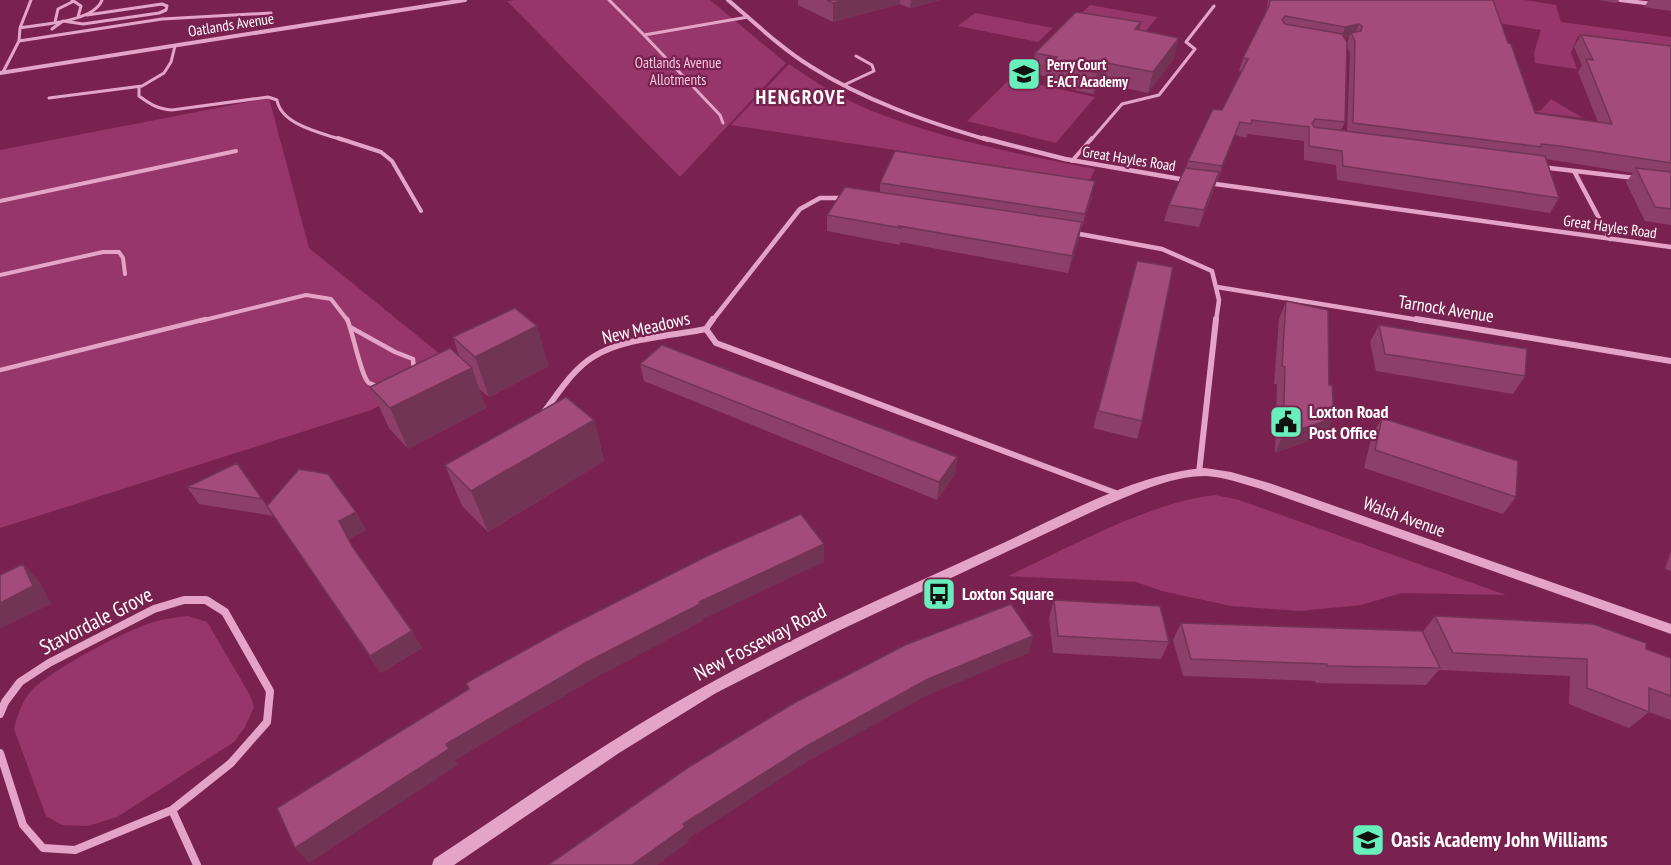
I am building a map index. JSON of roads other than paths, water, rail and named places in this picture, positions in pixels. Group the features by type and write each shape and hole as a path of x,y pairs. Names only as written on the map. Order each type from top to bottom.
{"street":[{"name":"Oatlands Avenue","path":"1,73 465,0"},
{"name":"Great Hayles Road","path":"728,0 803,62 844,85 902,111 957,130 1072,161 1189,180"},
{"path":"1620,0 1660,4"},
{"path":"1539,167 1639,179"},
{"path":"1574,171 1610,239"},
{"name":"Great Hayles Road","path":"1200,182 1671,247"},
{"path":"849,199 822,197 809,201 706,329 716,343 1122,495"},
{"path":"1069,233 1162,247 1191,258 1212,271 1220,300 1213,338 1199,473"},
{"name":"Tarnock Avenue","path":"1217,287 1671,361"},
{"name":"New Meadows","path":"537,418 595,356 613,349 706,329"},
{"name":"Walsh Avenue","path":"1122,495 1161,481 1199,473 1231,476 1671,629"},
{"name":"New Fosseway Road","path":"440,865 536,799 674,711 774,656 906,592 1122,495"},
{"name":"Stavordale Grove","path":"0,714 5,702 20,682 49,663 154,609 184,600 206,600 225,612 270,691 267,722 231,763 172,810 75,850 43,848 23,825 0,753"},
{"path":"172,810 197,865"}],"lane":[{"path":"1,73 19,41 20,28 31,0"},
{"path":"87,15 99,8 102,0"},
{"path":"609,0 720,116 723,123"},
{"path":"55,22 58,9 72,1 81,6 78,17"},
{"path":"20,28 87,15 162,4 167,6 166,10 159,13 83,24 63,21 52,29"},
{"path":"1072,161 1122,104 1159,95 1195,49 1186,42 1214,6"},
{"path":"19,41 162,20 271,13"},
{"path":"644,35 748,17"},
{"path":"48,98 84,92 139,88 167,69 175,46"},
{"path":"844,85 874,71 872,65 856,56"},
{"path":"139,88 139,96 157,109 178,111 272,96 289,119 318,132 381,152 392,161 421,211"},
{"path":"0,201 236,151"},
{"path":"0,275 103,252 119,252 123,258 125,274"},
{"path":"0,370 306,295 331,299 350,327 360,358 362,374 369,383 381,387"},
{"path":"350,327 395,352 413,358 414,371 408,377"}],"place":[{"name":"Perry Court E-ACT Academy","path":"1024,74"},
{"name":"Loxton Road Post Office","path":"1286,422"},
{"name":"Loxton Square","path":"939,594"},
{"name":"Oasis Academy John Williams","path":"1368,840"}],"district":[{"name":"HENGROVE","path":"801,97"}],"park label":[{"name":"Oatlands Avenue Allotments","path":"678,72"}]}
